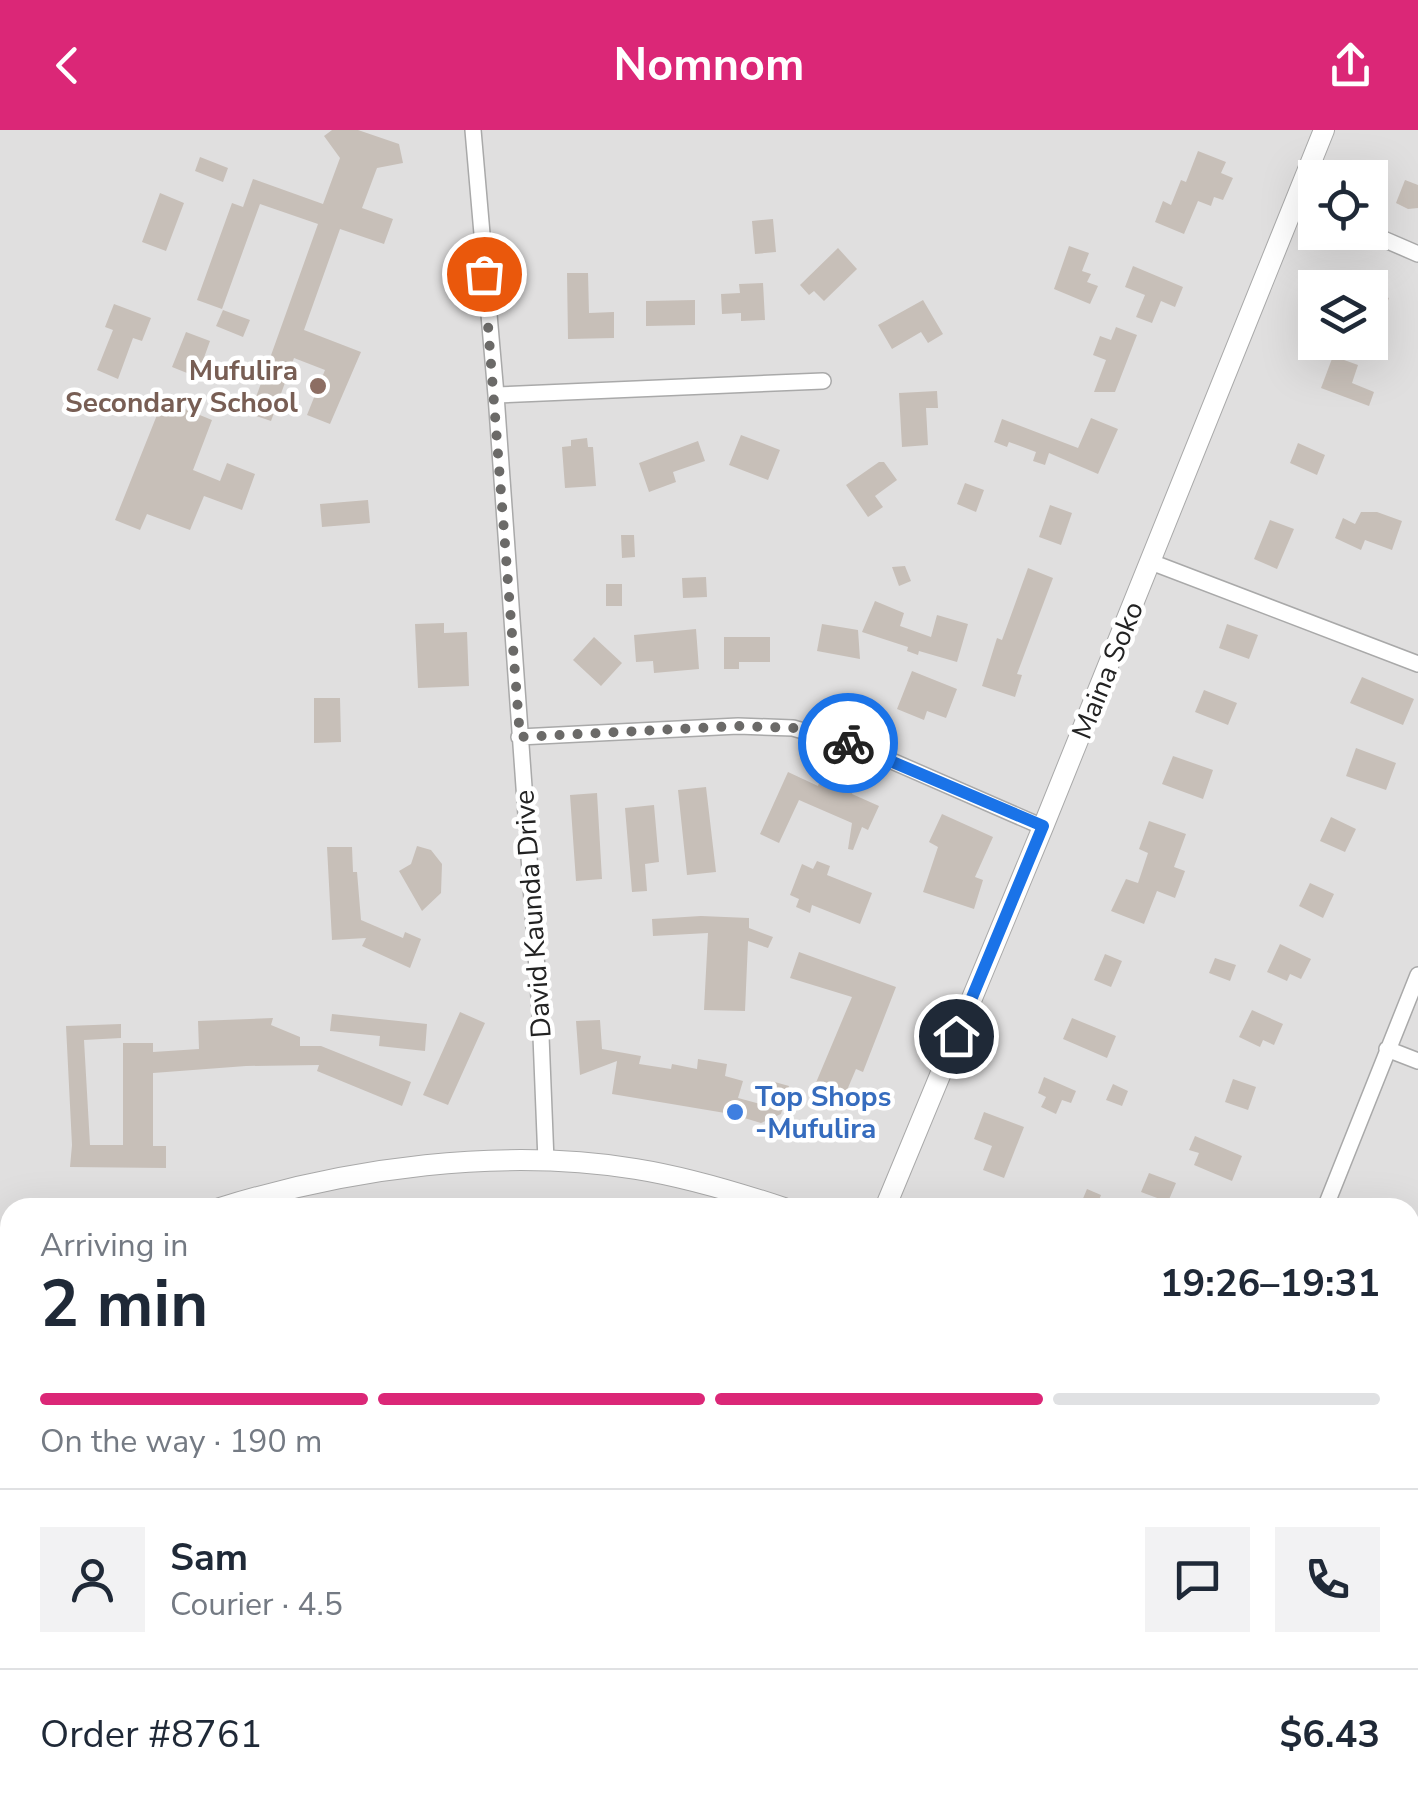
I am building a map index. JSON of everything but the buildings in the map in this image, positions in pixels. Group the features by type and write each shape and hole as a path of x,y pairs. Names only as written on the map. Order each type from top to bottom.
{"street":[{"name":"David Kaunda Drive","path":"472,130 496,396 540,1011 546,1161"},
{"name":"Maina Soko","path":"1317,160 1324,130"},
{"name":"Maina Soko","path":"889,1198 1151,562 1298,224"},
{"path":"1388,241 1418,254"},
{"path":"496,396 823,381"},
{"path":"1151,562 1418,664"},
{"path":"520,737 738,726 793,728 862,748 1043,826"},
{"path":"1328,1198 1418,975"},
{"path":"1388,1049 1418,1061"},
{"path":"256,1198 327,1178 419,1166 546,1161 636,1169 746,1198"}],"shaded area":[{"path":"0,130 1418,130 1418,1198 0,1198"}],"way so far":[{"path":"484,274 520,737 738,726 793,728 848,743"}],"place":[{"name":"Mufulira Secondary School","path":"318,386"},
{"name":"Top Shops -Mufulira","path":"735,1112"}],"route":[{"path":"848,743 1043,826 956,1036"}]}
